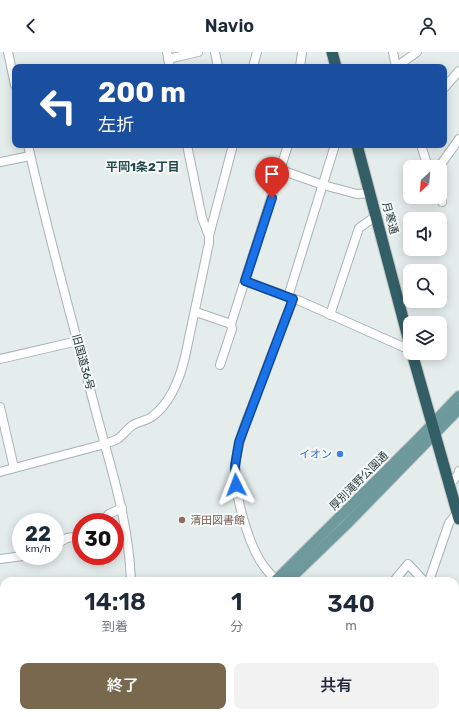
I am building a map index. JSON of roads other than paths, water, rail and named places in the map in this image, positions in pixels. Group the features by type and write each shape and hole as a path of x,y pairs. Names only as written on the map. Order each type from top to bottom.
{"highway":[{"path":"332,52 335,64"},
{"name":"月寒通","path":"358,148 403,318"},
{"path":"414,360 458,516"}],"main road":[{"name":"厚別滝野公園通","path":"434,429 459,396"},
{"name":"厚別滝野公園通","path":"292,577 349,515 434,429 459,409"},
{"name":"厚別滝野公園通","path":"280,577 349,515"}],"street":[{"path":"8,52 12,71"},
{"path":"169,59 198,52"},
{"path":"215,52 217,64"},
{"path":"254,64 257,52"},
{"path":"300,64 302,52"},
{"path":"392,52 395,64"},
{"path":"400,64 417,52"},
{"path":"447,85 459,71"},
{"path":"444,160 459,140"},
{"name":"旧国道36号","path":"29,148 122,508 131,561 131,577"},
{"path":"188,148 202,218 209,236"},
{"path":"0,472 105,444 117,439 133,425 146,421 160,409 172,392 180,374 196,312 196,302 208,252 209,236 232,148"},
{"path":"220,365 232,329 231,324 287,148"},
{"path":"273,577 260,562 248,534 236,485 235,466 239,442 290,298 334,148"},
{"path":"422,148 426,160"},
{"path":"0,162 30,156"},
{"path":"281,170 323,185 357,194 370,193"},
{"path":"330,315 359,228 376,216"},
{"path":"245,281 290,298 403,347"},
{"path":"196,312 231,324"},
{"path":"0,359 78,342"},
{"path":"0,407 3,432 14,468"},
{"path":"449,485 458,475 459,471"},
{"path":"110,513 122,508"},
{"path":"430,577 449,523 458,516"},
{"path":"0,559 12,557"},
{"path":"397,577 408,564 420,577"}],"place":[{"name":"イオン","path":"340,454"},
{"name":"清田図書館","path":"182,520"}],"district":[{"name":"平岡1条2丁目","path":"143,167"}]}
